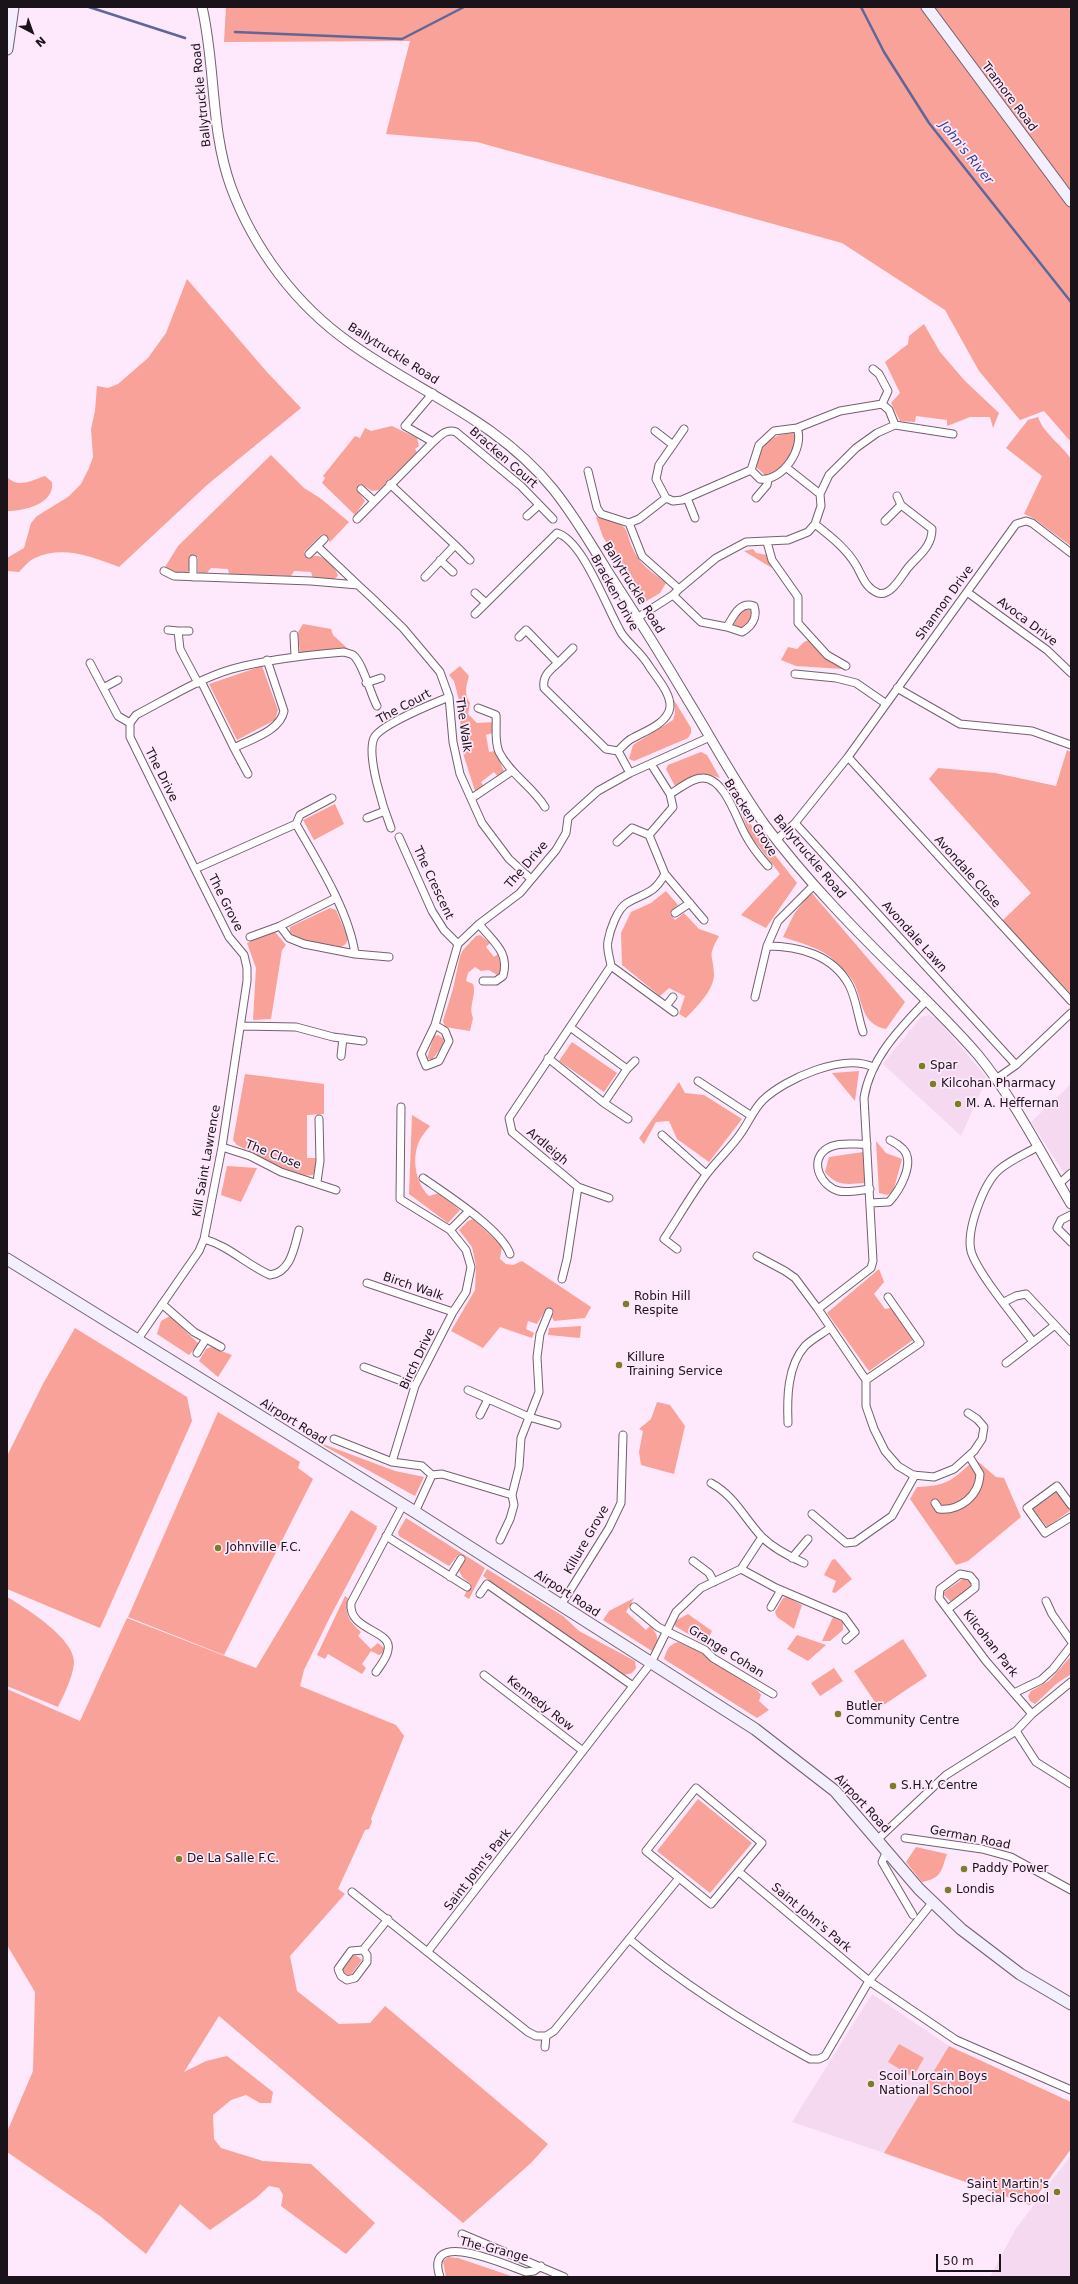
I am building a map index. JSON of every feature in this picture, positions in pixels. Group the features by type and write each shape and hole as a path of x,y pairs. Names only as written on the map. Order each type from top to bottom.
{"main road":[{"path":"7,49 13,7"},
{"name":"Tramore Road","path":"927,7 1071,201"},
{"name":"Airport Road","path":"7,1259 415,1512 651,1663 731,1712 804,1765 847,1802 932,1903 994,1956 1020,1974 1071,2004"}],"street":[{"name":"Ballytruckle Road","path":"202,7 210,51 214,111 222,156 238,204 261,247 289,287 332,329 367,354 433,393 491,430 539,473 575,520 637,618 737,784 776,840 814,885 966,1041 996,1079 1071,1204"},
{"path":"873,369 879,374 888,391 882,404"},
{"path":"433,393 405,426 433,442"},
{"path":"882,404 889,410 895,425"},
{"path":"684,429 659,465 656,479 666,498 673,501 687,498 751,470 759,444 774,431 797,428 840,411 882,404"},
{"path":"637,618 673,595 716,558 746,542 767,542 798,537 808,532 815,524 821,506 820,494 829,475 856,448 877,433 895,425 953,434"},
{"path":"751,470 760,479 768,480 779,475 787,468 799,439 797,428"},
{"name":"Bracken Court","path":"357,519 433,442 446,431 451,430 456,432 490,458 553,519"},
{"path":"655,431 673,445"},
{"path":"787,468 820,494"},
{"path":"588,471 597,508 601,514 628,523 639,519 666,498"},
{"path":"756,498 767,485 768,480"},
{"path":"390,484 470,560"},
{"path":"361,489 374,501"},
{"path":"815,524 844,549 856,564 864,582 878,593 883,593 896,584 909,567 922,554 932,536 932,529 901,505 897,496"},
{"path":"687,498 695,518"},
{"name":"Bracken Court","path":"526,516 539,505"},
{"path":"885,521 901,505"},
{"name":"Shannon Drive","path":"776,840 795,823 848,757 1016,524 1026,521 1032,523 1071,553"},
{"path":"628,523 642,556 679,589"},
{"name":"Bracken Drive","path":"475,614 557,533 563,535 581,556 616,623 625,637 645,658 668,697 670,707 666,716 649,730 630,739 618,751"},
{"path":"309,554 324,539"},
{"path":"767,542 772,560 798,597 798,623 827,655 846,666"},
{"path":"425,577 455,545"},
{"name":"The Walk","path":"317,546 403,628 440,672 449,697 453,742 460,774 482,823 509,859 531,879"},
{"path":"193,559 193,577"},
{"path":"440,560 453,572"},
{"path":"164,571 174,576 311,581 358,585"},
{"name":"Avoca Drive","path":"967,592 1047,650 1071,672"},
{"path":"475,593 486,603"},
{"path":"673,595 701,622 727,628"},
{"path":"168,630 189,631"},
{"path":"519,637 526,630 558,663"},
{"path":"178,631 180,649 200,682 248,774"},
{"path":"294,635 295,656"},
{"path":"573,648 545,675 543,682 544,688 606,749 618,751 630,773"},
{"path":"90,663 121,720 130,723 136,715 200,682 231,670 267,660 344,652 353,655 358,662 376,706"},
{"path":"234,748 275,727 282,720 284,711 267,660"},
{"path":"795,674 836,678 856,683 886,703"},
{"path":"366,683 381,678"},
{"path":"103,688 118,680"},
{"path":"897,688 960,724 1032,731 1071,744"},
{"name":"The Court","path":"391,828 375,773 374,739 379,732 425,707 449,697"},
{"path":"478,708 496,715 496,742 499,752 512,770 538,795 545,807"},
{"name":"The Drive","path":"130,723 130,737 179,835"},
{"name":"The Drive","path":"458,944 479,924 520,892 546,863 566,833 568,818 598,791 630,773 710,737"},
{"name":"Avondale Close","path":"848,757 1071,1001"},
{"path":"649,835 673,807 670,794 651,764"},
{"path":"472,798 512,770"},
{"name":"Bracken Grove","path":"670,794 698,778 711,780 719,785 732,807 746,837 768,866"},
{"name":"The Grove","path":"195,869 296,824 300,815 332,798"},
{"path":"367,818 385,811"},
{"name":"Avondale Lawn","path":"795,823 1016,1065"},
{"path":"296,824 321,866 336,898 354,941 356,954"},
{"path":"617,842 632,828 649,835 665,874 704,920"},
{"name":"The Grove","path":"179,835 229,937 244,955 247,968"},
{"name":"The Crescent","path":"399,837 432,911 444,930 458,944"},
{"path":"665,874 657,888 626,904 616,916 607,942 611,966 674,1012"},
{"path":"754,997 768,946 778,921 814,885"},
{"name":"The Grove","path":"250,937 280,926 336,898"},
{"path":"675,914 690,903"},
{"path":"479,924 503,952 506,966 503,976 496,982 483,981"},
{"path":"280,926 289,938 304,944 356,954 389,957"},
{"path":"435,1025 445,1031 449,1041 439,1061 426,1066 421,1054 435,1025 458,944"},
{"path":"768,946 791,946 810,952 830,963 849,985 863,1032"},
{"name":"Ardleigh","path":"609,1198 578,1187 512,1132 509,1118 578,1013 611,966"},
{"name":"Kill Saint Lawrence","path":"138,1339 199,1251 204,1239 222,1147 242,1026 247,968"},
{"path":"666,1006 673,997"},
{"path":"818,1309 871,1268 873,1261 864,1098 866,1081 872,1067 904,1024 926,1001"},
{"path":"996,1079 1016,1065 1071,1013"},
{"path":"242,1026 296,1027 363,1041"},
{"path":"570,1027 627,1069"},
{"path":"341,1056 343,1038"},
{"path":"548,1058 604,1103 628,1119"},
{"path":"604,1103 627,1069 635,1061"},
{"path":"677,1249 664,1239 706,1174 742,1132 750,1115 763,1100 782,1086 806,1074 848,1063 858,1062 872,1067"},
{"path":"698,1081 750,1115"},
{"name":"Birch Drive","path":"392,1462 415,1386 453,1312 466,1292 471,1267 466,1250 450,1230 400,1199 401,1107"},
{"name":"The Close","path":"317,1182 320,1161 319,1119"},
{"path":"662,1135 706,1174"},
{"path":"870,1203 889,1202 899,1190 905,1173 908,1160 904,1149 890,1140"},
{"path":"867,1144 837,1145 824,1150 818,1162 819,1173 827,1185 839,1192 870,1189"},
{"name":"The Close","path":"222,1147 250,1156 281,1172 317,1182 336,1190"},
{"path":"1034,1342 979,1265 971,1250 971,1233 976,1211 983,1196 999,1170 1037,1147"},
{"path":"1059,1184 1071,1173"},
{"path":"423,1178 469,1211 506,1244 510,1254"},
{"path":"562,1279 567,1258 578,1187"},
{"path":"450,1230 469,1211"},
{"path":"1071,1215 1061,1220 1057,1228 1071,1242"},
{"path":"204,1239 236,1254 259,1270 270,1275 281,1272 289,1262 299,1230"},
{"path":"757,1256 785,1270 795,1278 866,1380 866,1406 874,1429 885,1451 898,1466 915,1475 934,1477 954,1469 969,1456 982,1439 984,1427 977,1418 968,1413"},
{"name":"Birch Walk","path":"367,1283 453,1312"},
{"path":"1004,1302 1016,1296 1026,1294 1071,1342"},
{"path":"866,1380 920,1343 888,1297"},
{"path":"162,1304 189,1329 221,1347"},
{"path":"500,1540 510,1519 514,1505 512,1495 519,1467 521,1438 539,1392 537,1357 540,1334 549,1312"},
{"path":"1006,1363 1055,1325"},
{"path":"788,1423 787,1398 793,1369 799,1355 805,1346 830,1328"},
{"path":"197,1353 206,1339"},
{"path":"364,1366 415,1386"},
{"path":"468,1390 529,1417 557,1425"},
{"path":"480,1414 488,1399"},
{"name":"Killure Grove","path":"561,1605 609,1528 621,1503 623,1435"},
{"path":"334,1439 392,1462 422,1466 432,1475 442,1474 512,1495"},
{"path":"935,1502 939,1509 955,1508 970,1498 976,1490 980,1474 969,1456"},
{"path":"415,1512 432,1475"},
{"path":"812,1514 846,1543 856,1542 892,1516 915,1475"},
{"path":"712,1483 725,1490 762,1537 780,1552 804,1563"},
{"path":"1071,1505 1057,1486 1027,1508 1045,1533 1071,1517"},
{"path":"376,1672 388,1652 389,1645 385,1639 358,1622 350,1611 351,1603 403,1505"},
{"path":"386,1536 467,1587"},
{"path":"651,1663 676,1612 701,1588 741,1569 762,1537"},
{"path":"792,1558 808,1539"},
{"path":"450,1576 461,1559"},
{"path":"693,1561 709,1573 714,1582"},
{"path":"741,1569 781,1590 844,1617 855,1632 846,1640"},
{"name":"Kilcohan Park","path":"948,1609 975,1588 975,1582 970,1576 960,1574 940,1589 939,1598 986,1661 1032,1714"},
{"path":"480,1594 486,1584 633,1686"},
{"path":"771,1607 781,1590"},
{"path":"1046,1601 1052,1614 1071,1641"},
{"name":"Grange Cohan","path":"634,1607 658,1627 706,1650 713,1658 773,1694"},
{"name":"Kilcohan Park","path":"1014,1693 1041,1680 1053,1669 1071,1646"},
{"name":"Saint John's Park","path":"428,1951 651,1663"},
{"name":"Kennedy Row","path":"484,1675 583,1751"},
{"path":"878,1839 946,1775 1016,1731 1032,1714 1071,1682"},
{"path":"1016,1731 1030,1756 1036,1762 1071,1784"},
{"path":"696,1788 762,1843 711,1904 679,1878 646,1851 696,1788"},
{"name":"German Road","path":"905,1838 1011,1856 1071,1890"},
{"path":"887,1850 882,1862 913,1915"},
{"name":"Saint John's Park","path":"739,1872 869,1981 956,2040 1071,2090"},
{"path":"352,1892 388,1919 528,2032 536,2036 546,2036 554,2031 679,1878"},
{"path":"629,1939 668,1972 728,2012 810,2059 818,2059 825,2056 869,1981 932,1903"},
{"path":"363,1950 367,1955 367,1962 355,1978 347,1980 341,1976 338,1968 351,1951 363,1950 388,1919"},
{"path":"545,2047 546,2036"},
{"path":"462,2234 541,2266 564,2277"},
{"name":"The Grange","path":"440,2277 437,2262 440,2256 446,2251 460,2251 526,2272 534,2271 541,2266"}],"shaded area":[{"path":"226,7 1068,7 1071,10 1071,442 1044,411 1020,420 979,371 945,310 842,243 477,142 386,134 410,41 224,42"},
{"path":"187,279 266,371 301,408 207,485 119,567 88,556 67,552 46,554 33,559 19,572 7,571 7,558 24,548 31,523 37,516 68,497 81,484 89,468 93,457 91,429 95,411 97,386 108,388 118,384 148,358 166,333"},
{"path":"924,324 940,352 965,381 999,413 993,428 990,417 970,417 947,426 947,420 916,416 915,422 900,421 891,403 900,393 885,362 908,344 909,336"},
{"path":"1038,417 1044,429 1071,459 1071,546 1033,518 1024,514 1042,476 1006,448 1028,420"},
{"path":"392,426 417,438 419,446 415,449 417,452 379,490 372,491 363,485 357,490 365,501 355,515 322,483 325,478 323,476 355,436 360,438 365,428 371,431"},
{"path":"793,433 796,437 786,461 778,471 767,477 755,466 761,451 772,438"},
{"path":"271,455 304,488 320,498 349,522 330,542 322,534 304,552 310,558 318,556 327,560 334,568 338,576 334,579 313,578 311,572 294,571 291,576 229,574 228,569 211,568 207,573 200,573 198,572 198,557 189,557 189,570 187,572 176,572 165,567 178,546"},
{"path":"45,476 52,482 52,490 44,501 30,508 7,511 7,477 12,481 21,483"},
{"path":"596,517 618,523 623,526 641,562 666,583 660,593 645,602 603,537"},
{"path":"753,549 756,553 767,555 772,568 744,551"},
{"path":"743,609 752,610 752,616 744,628 737,627 734,624"},
{"path":"303,624 331,629 333,635 348,649 300,653 298,632"},
{"path":"809,640 823,657 843,669 796,666 781,660 788,647 797,649 804,642"},
{"path":"262,666 278,710 275,720 237,740 209,684"},
{"path":"460,666 469,676 466,690 470,703 468,714 477,723 494,722 493,733 486,735 489,752 495,751 504,771 499,778 494,772 481,782 484,787 480,791 475,791 461,747 467,746 465,732 461,732 460,717 464,716 462,700 459,700 454,681 449,675"},
{"path":"674,700 691,728 691,733 688,738 634,761 629,759 633,745 673,720 675,713"},
{"path":"1067,750 1071,752 1071,994 1002,921 1031,893 929,779 938,768 995,773 1056,786"},
{"path":"701,752 707,755 720,778 702,775 692,777 675,786 666,769 668,765"},
{"path":"335,804 344,824 314,840 303,820"},
{"path":"741,812 797,883 766,928 741,915 780,874 750,835"},
{"path":"666,891 678,905 670,914 675,920 684,913 699,929 719,936 712,952 714,974 711,986 704,998 686,1018 679,1014 685,996 669,988 660,996 622,965 621,933 631,912 651,903"},
{"path":"811,892 905,1002 886,1029 872,1023 868,1018 864,1012 854,982 830,956 817,949 783,937 794,914"},
{"path":"330,908 336,910 348,938 346,944 341,947 297,939 290,932 290,927"},
{"path":"275,932 286,945 282,950 271,1019 253,1020 256,968 247,943"},
{"path":"480,935 490,943 486,947 494,957 498,954 502,971 497,975 489,970 481,971 475,967 468,973 466,981 473,984 474,988 471,1009 473,1018 470,1031 445,1027 443,1021 453,989 460,956 463,950 476,936"},
{"path":"929,1015 937,1019 987,1078 961,1136 883,1064 921,1017"},
{"path":"438,1035 444,1039 443,1045 432,1060 427,1058 434,1036"},
{"path":"572,1042 617,1073 604,1092 559,1061"},
{"path":"859,1071 855,1101 832,1073"},
{"path":"245,1074 324,1084 324,1114 307,1115 307,1158 316,1158 316,1170 313,1175 296,1173 286,1169 237,1145 233,1140"},
{"path":"679,1082 685,1093 704,1095 742,1119 709,1162 677,1139 669,1121 656,1122 644,1144 639,1138"},
{"path":"1071,1084 1071,1166 1064,1173 1031,1122"},
{"path":"412,1115 430,1126 420,1139 416,1151 416,1172 421,1185 429,1196 439,1193 460,1210 448,1223 409,1194"},
{"path":"876,1141 886,1153 902,1159 893,1192 887,1195 879,1193"},
{"path":"863,1152 865,1183 843,1184 829,1177 825,1172 829,1157"},
{"path":"227,1166 257,1168 241,1202 221,1195"},
{"path":"473,1219 502,1246 500,1259 506,1264 513,1265 522,1261 591,1307 585,1318 554,1321 552,1317 554,1312 546,1309 537,1324 528,1321 526,1329 534,1333 532,1338 500,1327 483,1348 451,1331 475,1290 476,1266 472,1247 459,1230 468,1221"},
{"path":"879,1269 884,1282 874,1294 885,1309 891,1308 913,1340 869,1371 827,1313"},
{"path":"170,1316 199,1344 189,1355 157,1334 161,1321"},
{"path":"581,1326 580,1338 548,1335 549,1328"},
{"path":"75,1328 187,1397 192,1421 100,1628 7,1589 7,1456 44,1382"},
{"path":"211,1347 232,1355 218,1377 199,1361 206,1349"},
{"path":"657,1402 670,1405 685,1426 674,1474 641,1465 639,1452 643,1431 639,1429 651,1419"},
{"name":"Johnville F.C.","path":"218,1412 300,1462 298,1468 313,1479 224,1655 128,1617"},
{"path":"315,1441 395,1471 424,1477 415,1496"},
{"path":"975,1459 996,1477 1004,1478 1021,1517 968,1561 956,1565 910,1499 917,1487 943,1483 955,1477"},
{"path":"1057,1492 1071,1510 1047,1527 1033,1509"},
{"name":"De La Salle F.C.","path":"351,1510 378,1527 376,1527 377,1528 304,1670 300,1686 396,1725 404,1736 371,1819 372,1822 369,1829 365,1830 338,1889 345,1894 290,1956 297,1991 339,2024 370,2023 385,2006 548,2144 531,2163 463,2223 219,2016 184,2072 206,2061 227,2056 273,2092 271,2103 260,2103 246,2095 231,2100 213,2115 214,2139 221,2148 263,2161 311,2164 375,2223 346,2254 281,2206 283,2195 279,2188 269,2186 256,2198 210,2230 180,2204 146,2254 100,2216 7,2152 7,2132 33,2071 35,1992 7,1945 7,1689 80,1721 127,1618 256,1668"},
{"path":"406,1518 485,1568 469,1599 464,1596 471,1584 463,1578 459,1571 465,1560 458,1555 449,1566 399,1536 398,1532"},
{"path":"835,1559 852,1579 835,1593 832,1592 836,1581 824,1575 832,1560"},
{"path":"487,1569 563,1616 579,1631 635,1661 636,1668 632,1673 624,1675 483,1576"},
{"path":"964,1578 971,1583 970,1587 951,1602 944,1595 944,1592"},
{"path":"345,1596 348,1598 348,1617 361,1632 358,1636 371,1649 378,1643 384,1648 384,1652 379,1655 371,1651 362,1664 366,1668 362,1674 328,1654 325,1659 317,1655"},
{"path":"7,1597 49,1626 59,1635 73,1655 74,1664 72,1675 58,1707 7,1686"},
{"path":"787,1597 802,1605 794,1629 777,1617 775,1612 783,1598"},
{"path":"634,1598 626,1612 646,1630 650,1626 657,1635 657,1642 652,1651 603,1620 609,1611"},
{"path":"688,1614 712,1631 705,1644 675,1626 675,1621"},
{"path":"833,1617 843,1622 843,1630 830,1641 822,1641"},
{"path":"797,1635 826,1645 808,1661 787,1649"},
{"path":"903,1639 927,1676 879,1708 854,1671"},
{"path":"678,1642 695,1649 758,1691 761,1695 759,1701 769,1710 757,1718 664,1659 668,1648"},
{"path":"1071,1656 1071,1674 1056,1684 1035,1704 1030,1701 1028,1696 1031,1691 1049,1681"},
{"path":"834,1668 843,1681 820,1696 811,1683"},
{"path":"698,1799 752,1843 710,1893 657,1851"},
{"path":"916,1847 947,1854 940,1873 934,1878 922,1882 906,1862"},
{"path":"354,1954 362,1960 350,1976 342,1971"},
{"name":"Scoil Lorcain Boys National School","path":"872,1994 949,2046 884,2153 792,2122"},
{"path":"899,2044 924,2058 913,2077 888,2062"},
{"path":"949,2046 1071,2102 1071,2149 1030,2205 884,2153"},
{"name":"Saint Martin's Special School","path":"1071,2155 1071,2277 990,2277 1015,2230"},
{"path":"448,2257 458,2258 514,2277 446,2277 443,2261"}],"waterway":[{"path":"89,7 185,38"},
{"path":"235,32 402,39 464,7"},
{"name":"John's River","path":"861,7 884,52 929,123 1071,302"}],"place":[{"name":"Spar","path":"922,1066"},
{"name":"Kilcohan Pharmacy","path":"933,1084"},
{"name":"M. A. Heffernan","path":"958,1104"},
{"name":"Robin Hill Respite","path":"626,1304"},
{"name":"Killure Training Service","path":"619,1365"},
{"name":"Johnville F.C.","path":"218,1548"},
{"name":"Butler Community Centre","path":"838,1714"},
{"name":"S.H.Y. Centre","path":"893,1786"},
{"name":"De La Salle F.C.","path":"179,1859"},
{"name":"Paddy Power","path":"964,1869"},
{"name":"Londis","path":"948,1890"},
{"name":"Scoil Lorcain Boys National School","path":"871,2084"},
{"name":"Saint Martin's Special School","path":"1057,2192"}]}
